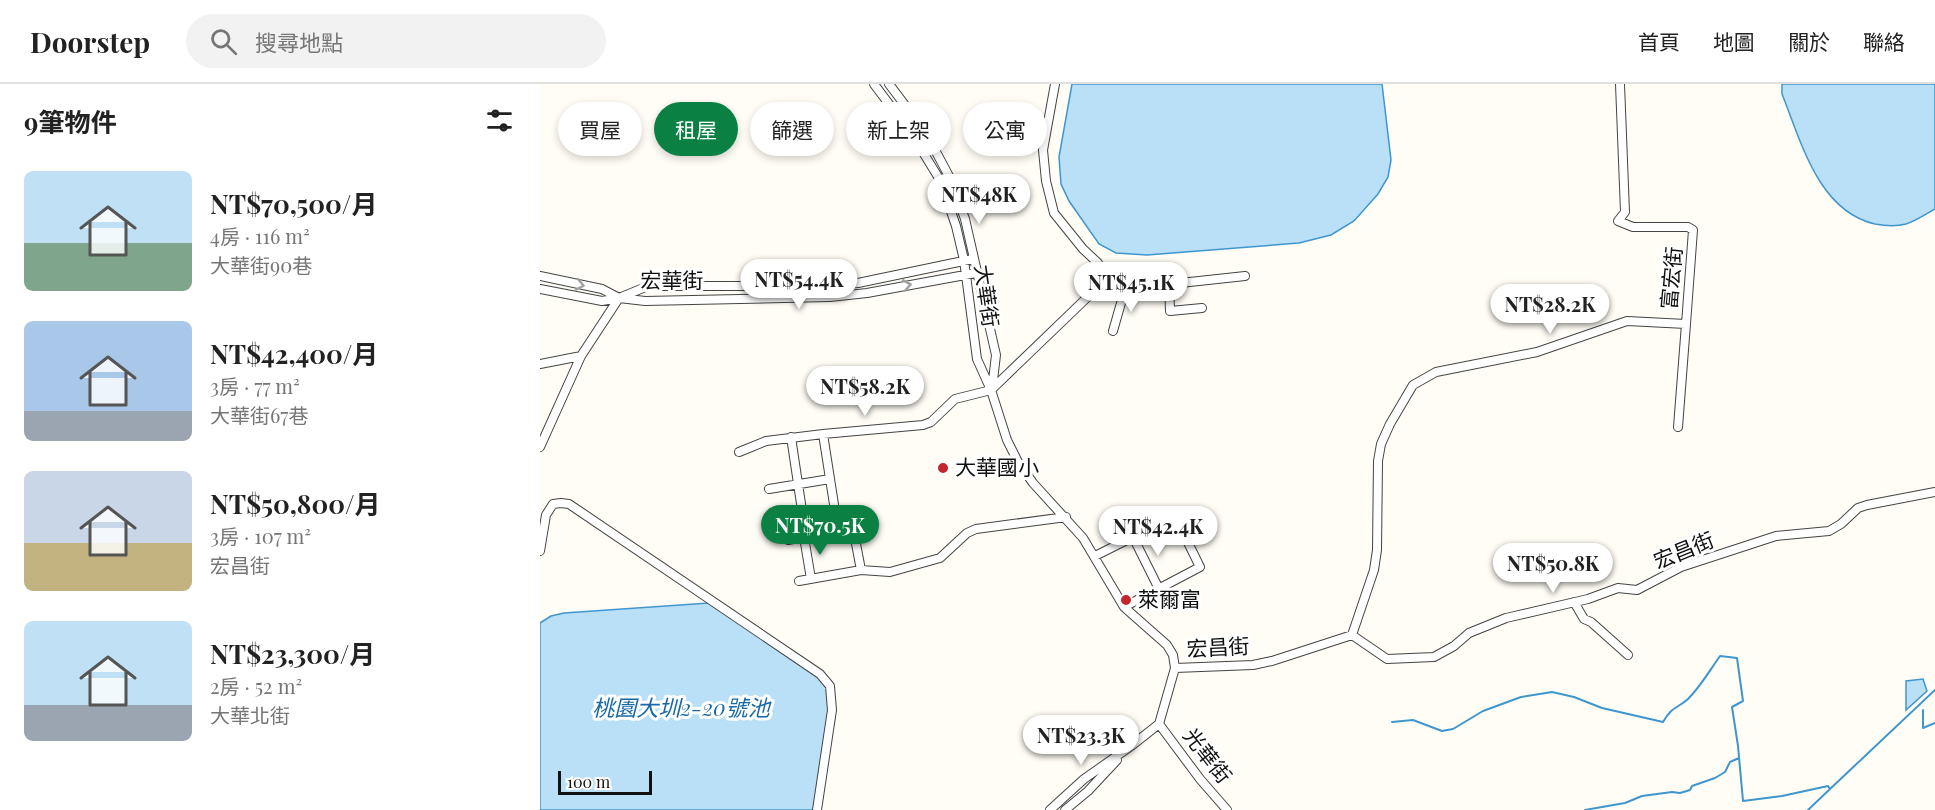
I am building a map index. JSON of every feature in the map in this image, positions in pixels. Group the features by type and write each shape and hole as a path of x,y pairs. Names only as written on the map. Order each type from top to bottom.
{"street":[{"name":"大華街","path":"874,84 887,102"},
{"name":"大華街","path":"889,84 902,102"},
{"path":"739,452 766,441 791,437 923,425 931,422 955,399 991,390 1098,287 1101,277 1098,263 1083,249 1054,213 1046,181 1043,150 1055,84"},
{"name":"富宏街","path":"1352,635 1374,570 1377,550 1378,461 1381,444 1413,385 1436,372 1537,352 1627,321 1686,324 1694,230 1688,227 1633,228 1618,221 1625,212 1620,84"},
{"name":"大華街","path":"925,156 940,180 956,226 977,359 991,390 1007,440 1018,462 1033,483 1083,537 1124,607 1167,645 1173,655 1175,668"},
{"name":"大華街","path":"938,156 951,180 965,219 996,355 991,390"},
{"name":"宏華街","path":"540,447 581,356 619,298 648,286 830,286 858,283 973,259"},
{"name":"宏華街","path":"619,298 645,301 830,297 867,293 976,273"},
{"path":"540,276 602,289 619,298"},
{"path":"1098,287 1125,289 1245,276"},
{"path":"1168,283 1170,311 1202,308"},
{"path":"755,298 757,286"},
{"path":"830,286 830,297"},
{"path":"540,289 602,301 619,298"},
{"path":"1113,331 1125,289"},
{"path":"1678,427 1686,324"},
{"path":"540,364 581,356"},
{"path":"823,434 838,530"},
{"path":"791,437 811,579"},
{"path":"769,489 830,479"},
{"name":"宏昌街","path":"1175,668 1253,665 1352,635 1387,659 1434,657 1454,646 1469,633 1506,618 1574,602 1618,588 1637,590 1681,567 1776,537 1829,531 1841,524 1858,508 1867,505 1935,492"},
{"path":"540,551 546,515 554,504 569,504 820,674 830,686 832,710 817,810"},
{"path":"1095,556 1175,516 1200,567 1124,607"},
{"path":"799,581 861,570 890,572 940,558 967,533 976,529 1066,517"},
{"path":"788,540 853,528 861,570"},
{"path":"1133,537 1159,589"},
{"path":"1574,602 1584,619 1591,622 1628,655"},
{"path":"1050,810 1084,779 1159,724 1175,668"},
{"name":"光華街","path":"1159,724 1200,779 1227,810"},
{"path":"1065,810 1131,746"}],"water":[{"path":"1072,84 1382,84 1391,160 1388,177 1378,194 1354,221 1331,235 1299,243 1147,255 1116,253 1099,244 1069,201 1061,184 1059,157"},
{"path":"1782,84 1935,84 1935,209 1910,223 1890,226 1855,217 1839,205 1814,172 1782,94"},
{"name":"桃園大圳2-20號池","path":"709,603 819,676 827,688 830,702 814,810 540,810 540,623 551,616 564,613"},
{"path":"1923,679 1927,691 1906,710 1906,681"}],"waterway":[{"path":"1392,722 1413,720 1442,731 1453,729 1483,711 1521,697 1552,692 1574,697 1602,708 1663,722 1672,710 1693,694 1720,656 1737,658 1743,701 1732,707 1743,801 1782,796 1828,786 1830,789 1808,810"},
{"path":"1830,789 1935,690"},
{"path":"1923,710 1923,728 1935,723"},
{"path":"1585,810 1625,803 1642,796 1690,790 1692,786 1725,772 1730,762 1739,758"}],"place":[{"name":"大華國小","path":"943,468"},
{"name":"萊爾富","path":"1126,600"}]}
